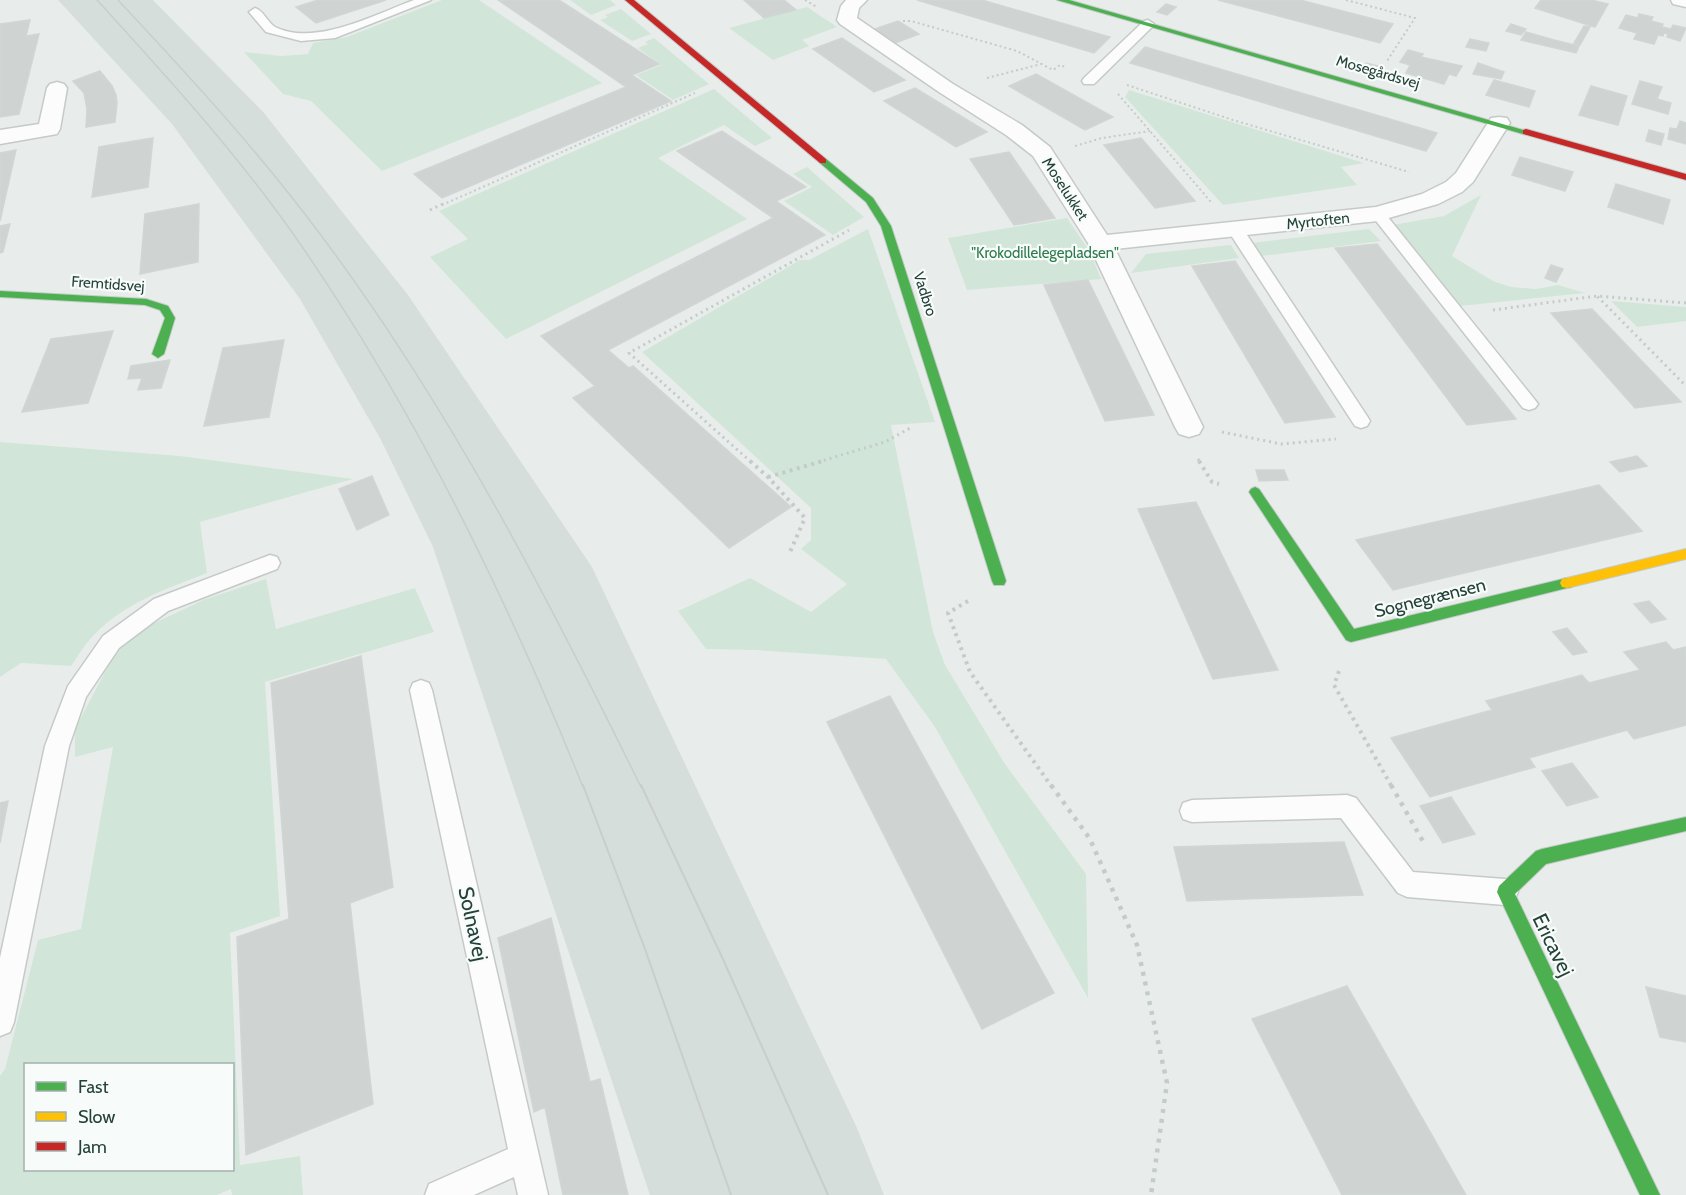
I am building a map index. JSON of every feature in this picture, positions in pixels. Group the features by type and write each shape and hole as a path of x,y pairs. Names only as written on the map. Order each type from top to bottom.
{"street":[{"name":"Vadbro","path":"629,0 870,200 886,226 999,581"},
{"name":"Mosegårdsvej","path":"1061,0 1686,177"},
{"path":"1680,0 1686,2"},
{"name":"Moselukket","path":"852,10 946,88 1014,130 1042,152 1100,243 1189,427"},
{"path":"0,137 49,129 57,88"},
{"name":"Myrtoften","path":"1100,243 1378,214 1430,199 1454,187 1465,177 1499,123"},
{"name":"Fremtidsvej","path":"0,294 146,302 164,308 170,318 158,354"},
{"path":"1255,492 1351,636"},
{"name":"Sognegrænsen","path":"1351,636 1686,554"},
{"path":"1505,892 1542,857 1686,824"},
{"name":"Ericavej","path":"1505,892 1650,1195"}],"lane":[{"path":"255,12 270,29 301,37 331,35 425,0"},
{"path":"1093,78 1148,24"},
{"path":"1378,214 1529,404"},
{"path":"1235,229 1361,421"},
{"path":"0,1022 57,746 76,693 111,642 161,604 270,563"},
{"name":"Solnavej","path":"421,690 533,1195"},
{"path":"1192,811 1347,806 1407,884 1505,892"},
{"path":"440,1195 524,1157"}],"path":[{"path":"1346,0 1415,18 1370,87"},
{"path":"852,10 911,21 1017,51 1053,70 1060,65 1093,78 1454,187"},
{"path":"946,88 1042,64"},
{"path":"1093,78 1117,94 1235,229"},
{"path":"430,210 726,80"},
{"path":"1042,152 1055,151 1102,138 1149,131"},
{"path":"790,552 805,518 768,477 628,353 878,214"},
{"path":"1597,296 1686,386"},
{"path":"1458,314 1597,296 1686,303"},
{"path":"768,477 885,442 944,409"},
{"path":"1255,492 1212,482 1189,443 1189,427 1245,435 1281,444 1356,437 1361,421"},
{"path":"999,581 948,613 970,672 1090,839 1137,945 1167,1083 1151,1195"},
{"path":"1351,636 1334,685 1449,887"}],"shaded area":[{"path":"58,0 153,0 264,113 408,295 592,567 857,1128 884,1195 650,1195 433,547 381,440 300,299 172,124"}],"green space":[{"path":"442,0 479,0 602,83 382,171 311,101 283,94 244,52 281,56 308,54 313,43 347,37"},
{"path":"570,0 610,0 616,5 591,15"},
{"path":"807,7 837,27 802,40 809,46 773,60 729,28"},
{"path":"621,9 651,34 632,41 600,20 608,17 605,15"},
{"path":"654,38 709,84 673,100 636,75 661,65 638,48 648,44 645,42"},
{"path":"714,89 772,138 755,146 724,125 658,158 747,219 506,339 430,257 468,239 439,211"},
{"path":"1129,90 1364,163 1341,167 1357,185 1223,205 1125,97"},
{"path":"807,167 864,217 833,235 784,201 812,187 793,174"},
{"path":"1481,195 1452,256 1493,281 1511,287 1536,289 1558,285 1585,293 1460,306 1392,225 1444,216"},
{"name":"\"Krokodillelegepladsen\"","path":"1067,218 1090,252 1101,279 967,290 948,238"},
{"path":"868,229 935,422 891,425 933,632 945,665 1005,764 1086,874 1088,998 935,727 886,659 706,649 678,611 750,578 811,612 847,584 801,549 811,540 811,508 642,352 800,260 809,260"},
{"path":"1369,229 1381,241 1261,256 1252,243"},
{"path":"1231,245 1239,258 1131,273 1146,254"},
{"path":"1611,301 1686,307 1686,321 1637,327"},
{"path":"0,442 180,456 353,479 200,522 207,573 146,598 118,614 90,639 71,666 21,663 0,677"},
{"path":"266,579 276,629 415,588 434,632 265,682 280,916 230,933 240,1165 300,1156 303,1195 232,1195 231,1189 217,1195 0,1195 0,1076 5,1069 38,940 81,929 113,747 75,757 75,729 116,651 142,629 203,600"}],"building":[{"path":"318,0 386,0 316,23 296,7"},
{"path":"498,0 559,0 659,64 632,75 671,101 442,198 414,174 626,87"},
{"path":"744,0 784,0 796,10 764,18"},
{"path":"917,0 982,0 1110,37 1094,53"},
{"path":"1218,0 1300,0 1393,24 1380,43"},
{"path":"1541,0 1591,0 1608,4 1595,27 1535,8"},
{"path":"1166,4 1176,7 1167,15 1157,12"},
{"path":"1639,14 1653,17 1651,21 1663,24 1662,27 1671,29 1673,25 1686,28 1680,41 1667,37 1668,34 1664,33 1663,36 1658,35 1654,44 1634,39 1637,33 1619,28 1626,15 1638,18"},
{"path":"30,20 26,36 39,34 19,114 0,117 0,24"},
{"path":"898,21 919,34 890,45 869,31"},
{"path":"1511,24 1526,29 1521,35 1506,31"},
{"path":"1584,26 1590,27 1580,45 1574,43"},
{"path":"1526,32 1579,46 1576,53 1521,40"},
{"path":"842,38 905,80 874,92 813,49"},
{"path":"1470,39 1489,43 1486,51 1466,47"},
{"path":"1145,47 1437,133 1426,151 1130,63"},
{"path":"1408,50 1423,54 1421,57 1462,66 1456,76 1449,74 1444,84 1406,73 1410,65 1400,62"},
{"path":"1366,63 1378,66 1373,75 1360,72"},
{"path":"1478,63 1504,72 1501,79 1473,74"},
{"path":"100,71 116,95 115,122 86,127 87,109 84,93 73,81"},
{"path":"1036,74 1113,117 1085,130 1009,86"},
{"path":"1494,80 1535,91 1529,107 1486,95"},
{"path":"1640,81 1662,87 1657,99 1671,103 1668,114 1632,104"},
{"path":"1591,86 1627,96 1618,125 1579,115"},
{"path":"915,88 987,132 956,147 884,101"},
{"path":"1680,121 1686,123 1686,144 1668,139 1670,128 1677,129"},
{"path":"1649,130 1664,134 1661,145 1646,141"},
{"path":"722,131 806,187 776,201 825,235 608,350 629,368 633,366 791,507 729,548 573,398 595,386 541,336 773,218 677,151"},
{"path":"153,138 148,187 92,197 99,147"},
{"path":"1141,138 1195,201 1155,208 1104,145"},
{"path":"16,150 0,221 0,153"},
{"path":"1009,152 1055,218 1014,225 970,159"},
{"path":"1520,157 1573,172 1565,191 1512,175"},
{"path":"1616,184 1670,200 1663,224 1608,207"},
{"path":"199,204 198,262 140,274 145,214"},
{"path":"10,224 3,252 0,253 0,226"},
{"path":"1377,244 1516,419 1467,425 1335,248"},
{"path":"1235,261 1335,417 1285,423 1192,266"},
{"path":"1551,265 1563,269 1556,282 1545,278"},
{"path":"1088,280 1154,415 1105,421 1044,285"},
{"path":"1592,309 1681,402 1635,408 1551,313"},
{"path":"113,331 88,403 22,412 51,339"},
{"path":"284,340 269,417 204,426 223,348"},
{"path":"170,360 161,388 138,390 142,378 128,379 131,366"},
{"path":"1637,456 1647,466 1620,472 1610,462"},
{"path":"1256,470 1284,470 1288,480 1259,481"},
{"path":"372,476 389,515 357,530 339,489"},
{"path":"1599,485 1642,531 1393,590 1356,540"},
{"path":"1196,502 1278,670 1213,679 1138,509"},
{"path":"1649,601 1666,619 1651,623 1634,604"},
{"path":"1567,628 1587,652 1573,655 1553,632"},
{"path":"1666,642 1673,650 1686,647 1686,725 1634,739 1627,730 1529,758 1535,767 1430,797 1391,738 1492,710 1486,701 1582,675 1589,683 1640,670 1624,652"},
{"path":"361,656 393,887 350,903 373,1104 246,1155 237,937 289,919 271,683"},
{"path":"890,696 1054,993 982,1029 827,722"},
{"path":"1572,763 1598,797 1567,806 1542,771"},
{"path":"1451,797 1475,834 1443,843 1420,806"},
{"path":"8,801 0,843 0,803"},
{"path":"1344,842 1363,895 1187,901 1174,847"},
{"path":"551,918 590,1082 600,1079 628,1195 563,1195 545,1107 534,1112 498,938"},
{"path":"1347,986 1466,1195 1342,1195 1252,1019"},
{"path":"1646,987 1686,996 1686,1042 1660,1037"}],"tram line":[{"path":"97,0 230,151 280,215 345,312 385,377 458,510 523,647 583,787"},
{"path":"118,0 275,176 323,238 413,369 495,505 570,645 641,787"},
{"path":"583,785 645,949 731,1195"},
{"path":"641,785 722,957 828,1195"}],"traffic: fast":[{"path":"1061,0 1526,132"},
{"path":"823,161 870,200 886,226 999,581"},
{"path":"0,294 146,302 164,308 170,318 158,354"},
{"path":"1255,492 1351,636 1567,583"},
{"path":"1650,1195 1505,892 1542,857 1686,824"}],"traffic: slow":[{"path":"1567,583 1686,554"}],"traffic: jam":[{"path":"629,0 823,161"},
{"path":"1526,132 1686,177"}]}
